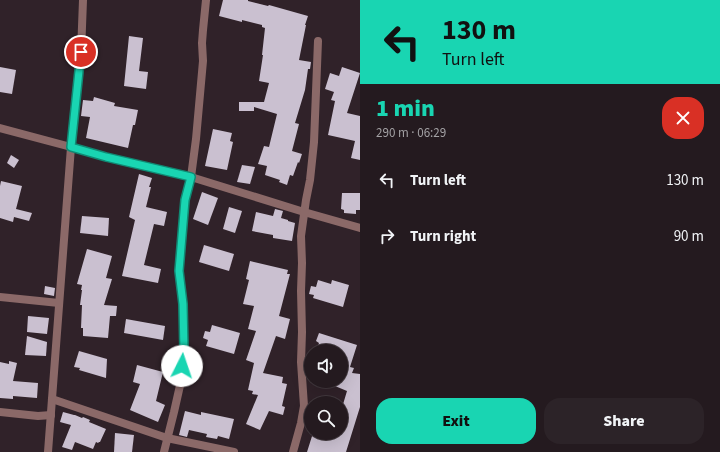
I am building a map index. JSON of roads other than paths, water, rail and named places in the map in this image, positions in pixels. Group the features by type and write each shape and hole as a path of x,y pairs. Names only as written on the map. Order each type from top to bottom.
{"street":[{"path":"48,452 71,147 81,52 83,0"},
{"path":"164,452 181,381 184,351 183,304 179,271 185,200 191,177 198,123 203,61 202,43 206,0"},
{"path":"292,452 301,423 304,406 301,362 301,236 310,180 314,142 318,41"},
{"path":"0,128 106,157 191,177 360,228"},
{"path":"0,297 59,303"},
{"path":"52,399 167,438 234,452"},
{"path":"0,412 38,416 51,415"}]}
